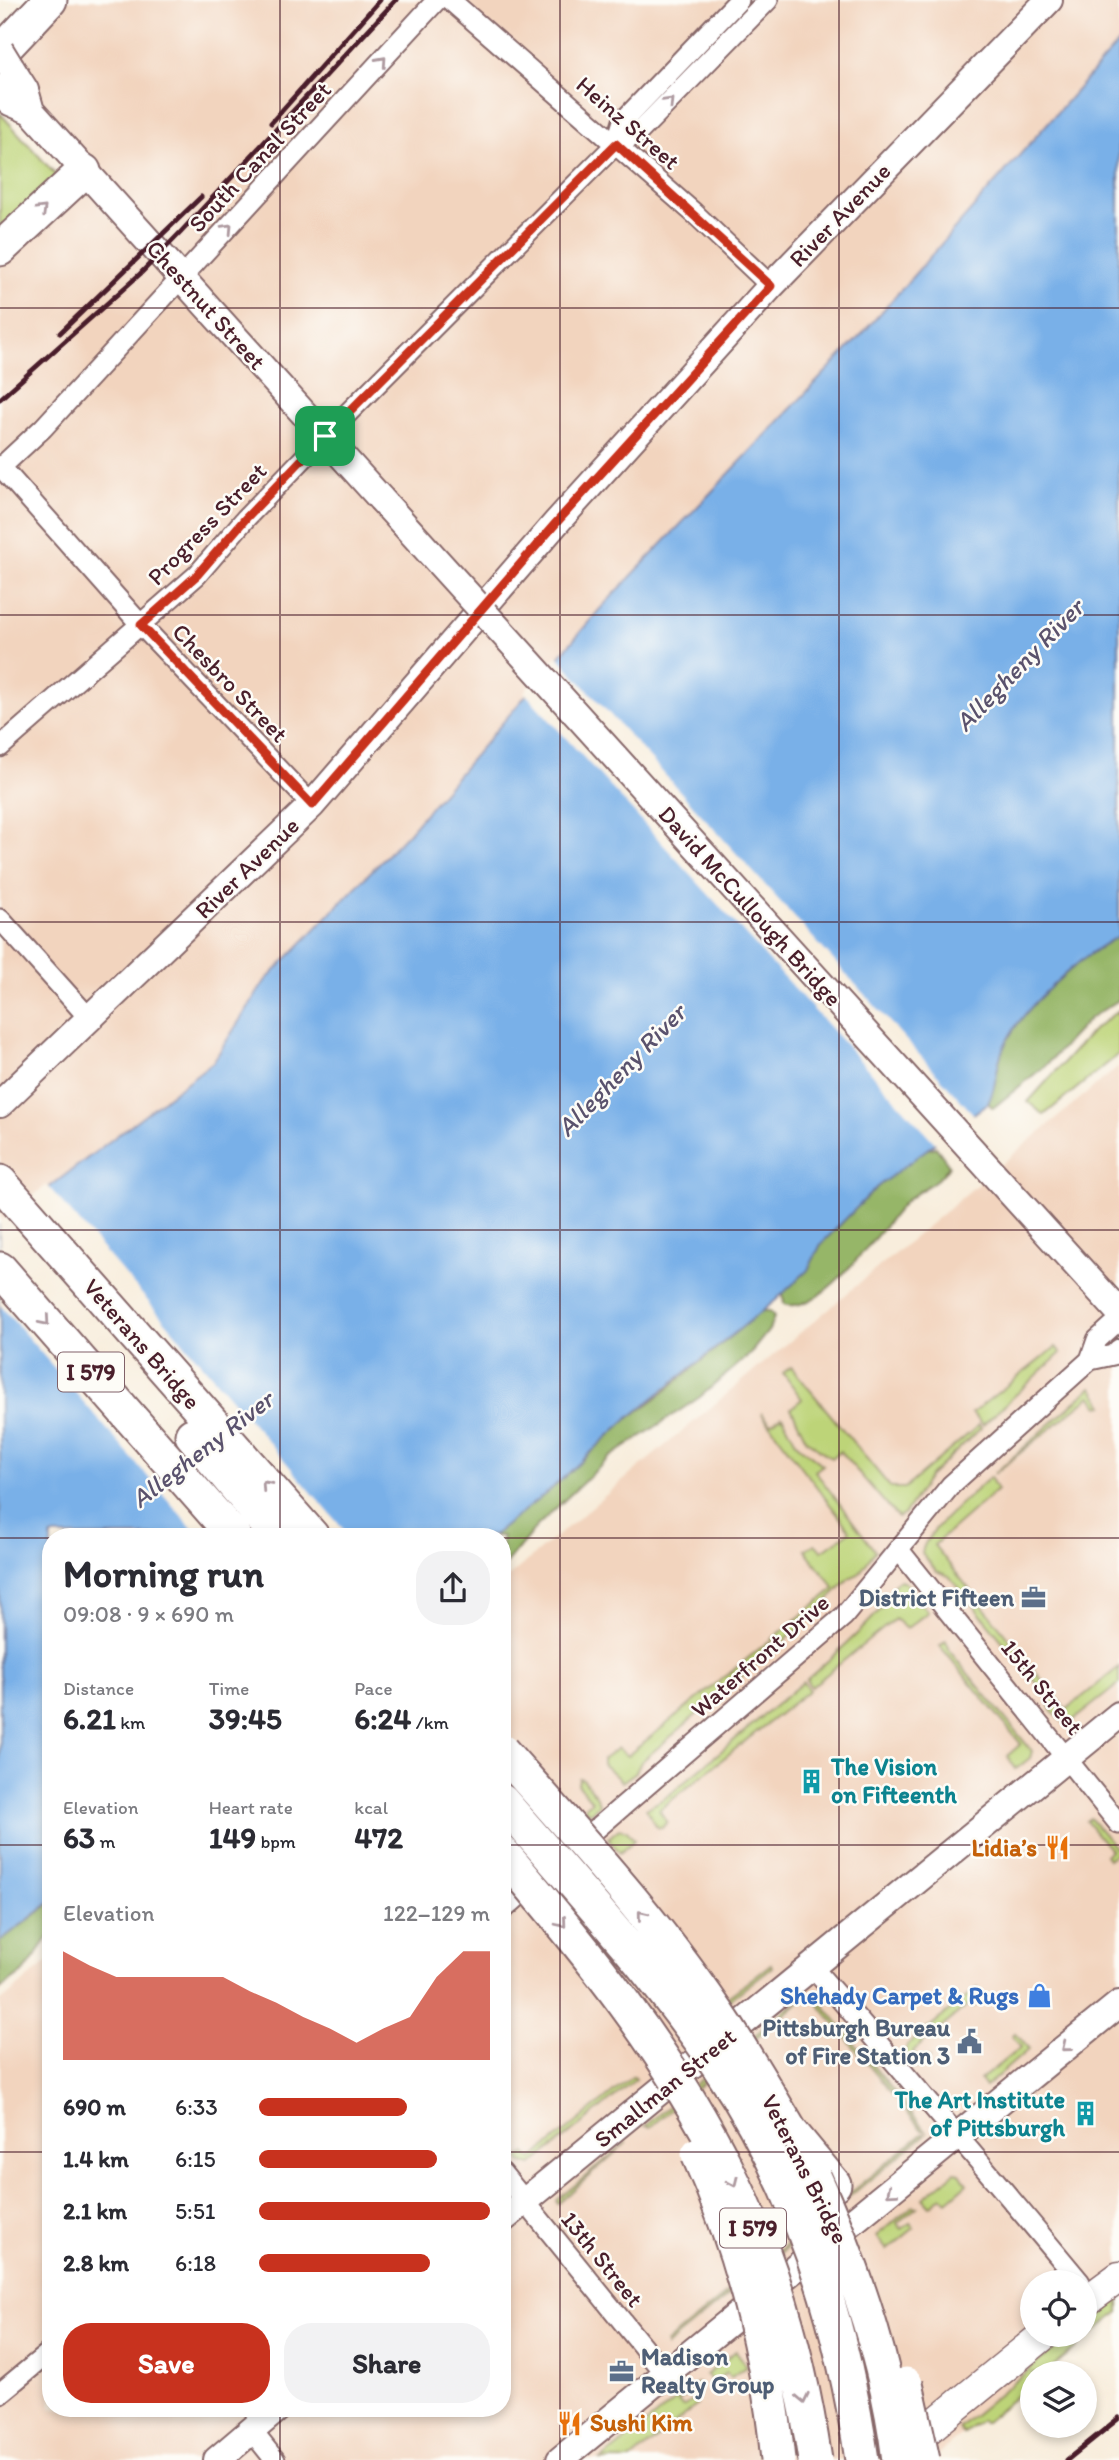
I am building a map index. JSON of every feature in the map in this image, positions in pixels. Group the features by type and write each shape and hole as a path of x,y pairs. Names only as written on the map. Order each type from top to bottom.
{"highway":[{"path":"0,20 23,0"},
{"path":"3,65 50,0"},
{"path":"0,249 84,171"},
{"name":"Veterans Bridge","path":"0,1182 305,1528"},
{"path":"0,1213 270,1528"},
{"name":"I 579","path":"0,1269 227,1528"},
{"name":"Veterans Bridge","path":"511,1761 592,1853 684,1968 726,2026 791,2132 842,2240 865,2306 884,2378 899,2460"},
{"path":"511,1812 682,2015 718,2067 749,2119 806,2236 830,2302 846,2364 862,2460"},
{"name":"I 579","path":"511,1863 584,1948 635,2018 726,2166 771,2273 789,2336 815,2460"},
{"path":"635,2018 702,2163 735,2252 761,2346 778,2460"},
{"path":"791,2132 834,2184 905,2380 923,2460"}],"main road":[{"path":"1097,2287 1119,2277"},
{"path":"890,2460 1029,2347"}],"street":[{"name":"South Canal Street","path":"1,467 43,428 437,0"},
{"name":"Heinz Street","path":"450,0 616,144 771,286"},
{"name":"Progress Street","path":"616,144 623,121 739,0"},
{"name":"Progress Street","path":"0,747 197,575 246,518 325,436 616,144 636,135 768,0"},
{"name":"River Avenue","path":"0,1104 312,805 556,523 771,286 1049,0"},
{"name":"Chestnut Street","path":"3,65 25,90 31,111 381,499"},
{"name":"Chesbro Street","path":"1,467 141,625 312,805"},
{"name":"David McCullough Bridge","path":"381,499 1119,1312"},
{"path":"0,919 89,1018"},
{"name":"Waterfront Drive","path":"511,1903 814,1645 862,1597 951,1485 1090,1360 1097,1340 1119,1320"},
{"name":"Waterfront Drive","path":"1090,1360 1113,1355 1119,1349"},
{"name":"15th Street","path":"900,1550 1068,1756 1119,1824"},
{"name":"Smallman Street","path":"511,2213 1119,1715"},
{"path":"813,1968 929,2105 959,2136 1068,2270"},
{"path":"560,2460 1119,2004"},
{"name":"13th Street","path":"511,2185 665,2374"},
{"path":"0,2393 42,2358"},
{"path":"216,2460 267,2417"},
{"path":"251,2430 275,2460"}],"shaded area":[{"path":"50,0 1119,0 1119,42 863,333 600,609 408,833 265,981 213,1062 0,1225 0,249 84,171 11,68 22,58 12,41"},
{"path":"1119,1066 1119,2301 1097,2320 1097,2270 1020,2270 1020,2347 1066,2347 1049,2361 1020,2361 1020,2385 931,2460 0,2460 0,2002 42,1967 42,2417 511,2417 511,1574"}],"green space":[{"path":"0,113 55,174 55,178 0,233"},
{"path":"1119,936 1119,1000 1090,1018 1047,1064 993,1108 988,1103 1001,1054 1012,1032 1054,984 1088,956"},
{"path":"1119,1010 1119,1054 1044,1115 1028,1102 1093,1030"},
{"path":"936,1147 949,1165 945,1171 904,1203 866,1249 832,1284 815,1297 799,1304 784,1304 783,1293 808,1270 821,1244 877,1187 924,1150"},
{"path":"761,1311 770,1311 774,1317 769,1330 749,1355 700,1397 609,1458 536,1527 511,1557 511,1528 502,1528 549,1491 626,1420 663,1393"},
{"path":"1056,1347 1061,1353 983,1425 972,1413"},
{"path":"791,1367 891,1488 905,1488 979,1425 981,1428 929,1477 905,1514 898,1518 840,1451 831,1458 806,1439 791,1408 802,1399 783,1373"},
{"path":"1092,1387 1104,1405 1099,1406 1091,1396 994,1474"},
{"path":"761,1413 771,1424 782,1416 797,1444 823,1465 815,1471 875,1551 859,1574 849,1578 812,1617 777,1647 771,1640 835,1588 805,1550 815,1544 822,1551 850,1531"},
{"path":"990,1477 997,1490 934,1545 1066,1710 1119,1667 1119,1684 1067,1725 1051,1711 1049,1698 949,1576 936,1571 922,1553 931,1534"},
{"path":"898,1580 904,1581 928,1612 906,1629 895,1619 811,1687 806,1680 870,1621"},
{"path":"946,1641 951,1653 1032,1751 1030,1758 1016,1769 1007,1756 1021,1744 940,1646"},
{"path":"768,1642 774,1649 641,1762 636,1772 622,1782 603,1764 603,1759 618,1748 627,1756"},
{"path":"803,1682 809,1690 659,1810 667,1822 662,1828 657,1827 646,1809 668,1796"},
{"path":"579,1778 583,1779 597,1797 599,1805 589,1813 584,1808 592,1801 578,1784"},
{"path":"1090,1818 1118,1851 1108,1859 1105,1855 1110,1850 1086,1821"},
{"path":"619,1829 627,1831 634,1840 620,1853 608,1838"},
{"path":"42,1910 42,1947 25,1971 0,1989 0,1941"},
{"path":"771,1964 772,1967 678,2040 676,2037"},
{"path":"978,1988 980,1999 976,2005 973,2007 970,2004 913,2051 917,2060 930,2058 917,2068 905,2054 907,2045"},
{"path":"808,1995 650,2127 645,2126 784,2011"},
{"path":"811,1995 819,1999 926,2131 922,2130"},
{"path":"1015,2033 1029,2049 985,2087 980,2080 1021,2047 1012,2036"},
{"path":"633,2076 636,2079 532,2165 522,2163 518,2158 526,2153 532,2159"},
{"path":"922,2134 926,2134 666,2346 666,2343"},
{"path":"627,2142 558,2204 556,2201"},
{"path":"955,2172 960,2173 967,2184 947,2201 942,2196 930,2206 923,2198"},
{"path":"913,2206 917,2207 897,2223 902,2229 910,2223 914,2228 887,2250 876,2236"},
{"path":"1119,2294 1119,2312 1097,2330 1097,2311"},
{"path":"1056,2347 1077,2347 1060,2361 1039,2361"},
{"path":"736,2351 747,2366 730,2378 726,2373 714,2383 706,2375"},
{"path":"1020,2377 1020,2393 984,2423 981,2420 963,2434 958,2428"},
{"path":"697,2383 699,2385 678,2402 683,2407 693,2400 697,2405 631,2460 601,2460"}],"water":[{"name":"Allegheny River","path":"1119,42 1119,936 1071,969 1024,1016 1001,1054 988,1103 877,1187 821,1244 808,1270 776,1300 626,1420 549,1491 502,1528 42,1528 42,1909 0,1941 0,1225 213,1062 265,981 408,833 600,609 863,333"}],"pier":[{"path":"557,655 976,1117 937,1145 524,692"},
{"path":"47,1185 342,1528 192,1528 0,1305 0,1221"}],"railway":[{"path":"271,123 380,0"},
{"path":"0,399 140,274 396,0"},
{"path":"60,333 201,197"},
{"path":"1067,2460 1119,2418"}],"place":[{"name":"District Fifteen","path":"1034,1598"},
{"name":"The Vision on Fifteenth","path":"811,1781"},
{"name":"Lidia’s","path":"1057,1848"},
{"name":"Shehady Carpet & Rugs","path":"1039,1996"},
{"name":"Pittsburgh Bureau of Fire Station 3","path":"970,2042"},
{"name":"The Art Institute of Pittsburgh","path":"1085,2114"},
{"name":"Madison Realty Group","path":"621,2371"},
{"name":"Sushi Kim","path":"570,2423"}],"route":[{"path":"616,144 771,286 556,523 312,805 141,625 197,575 246,518 325,436 616,144"}]}
